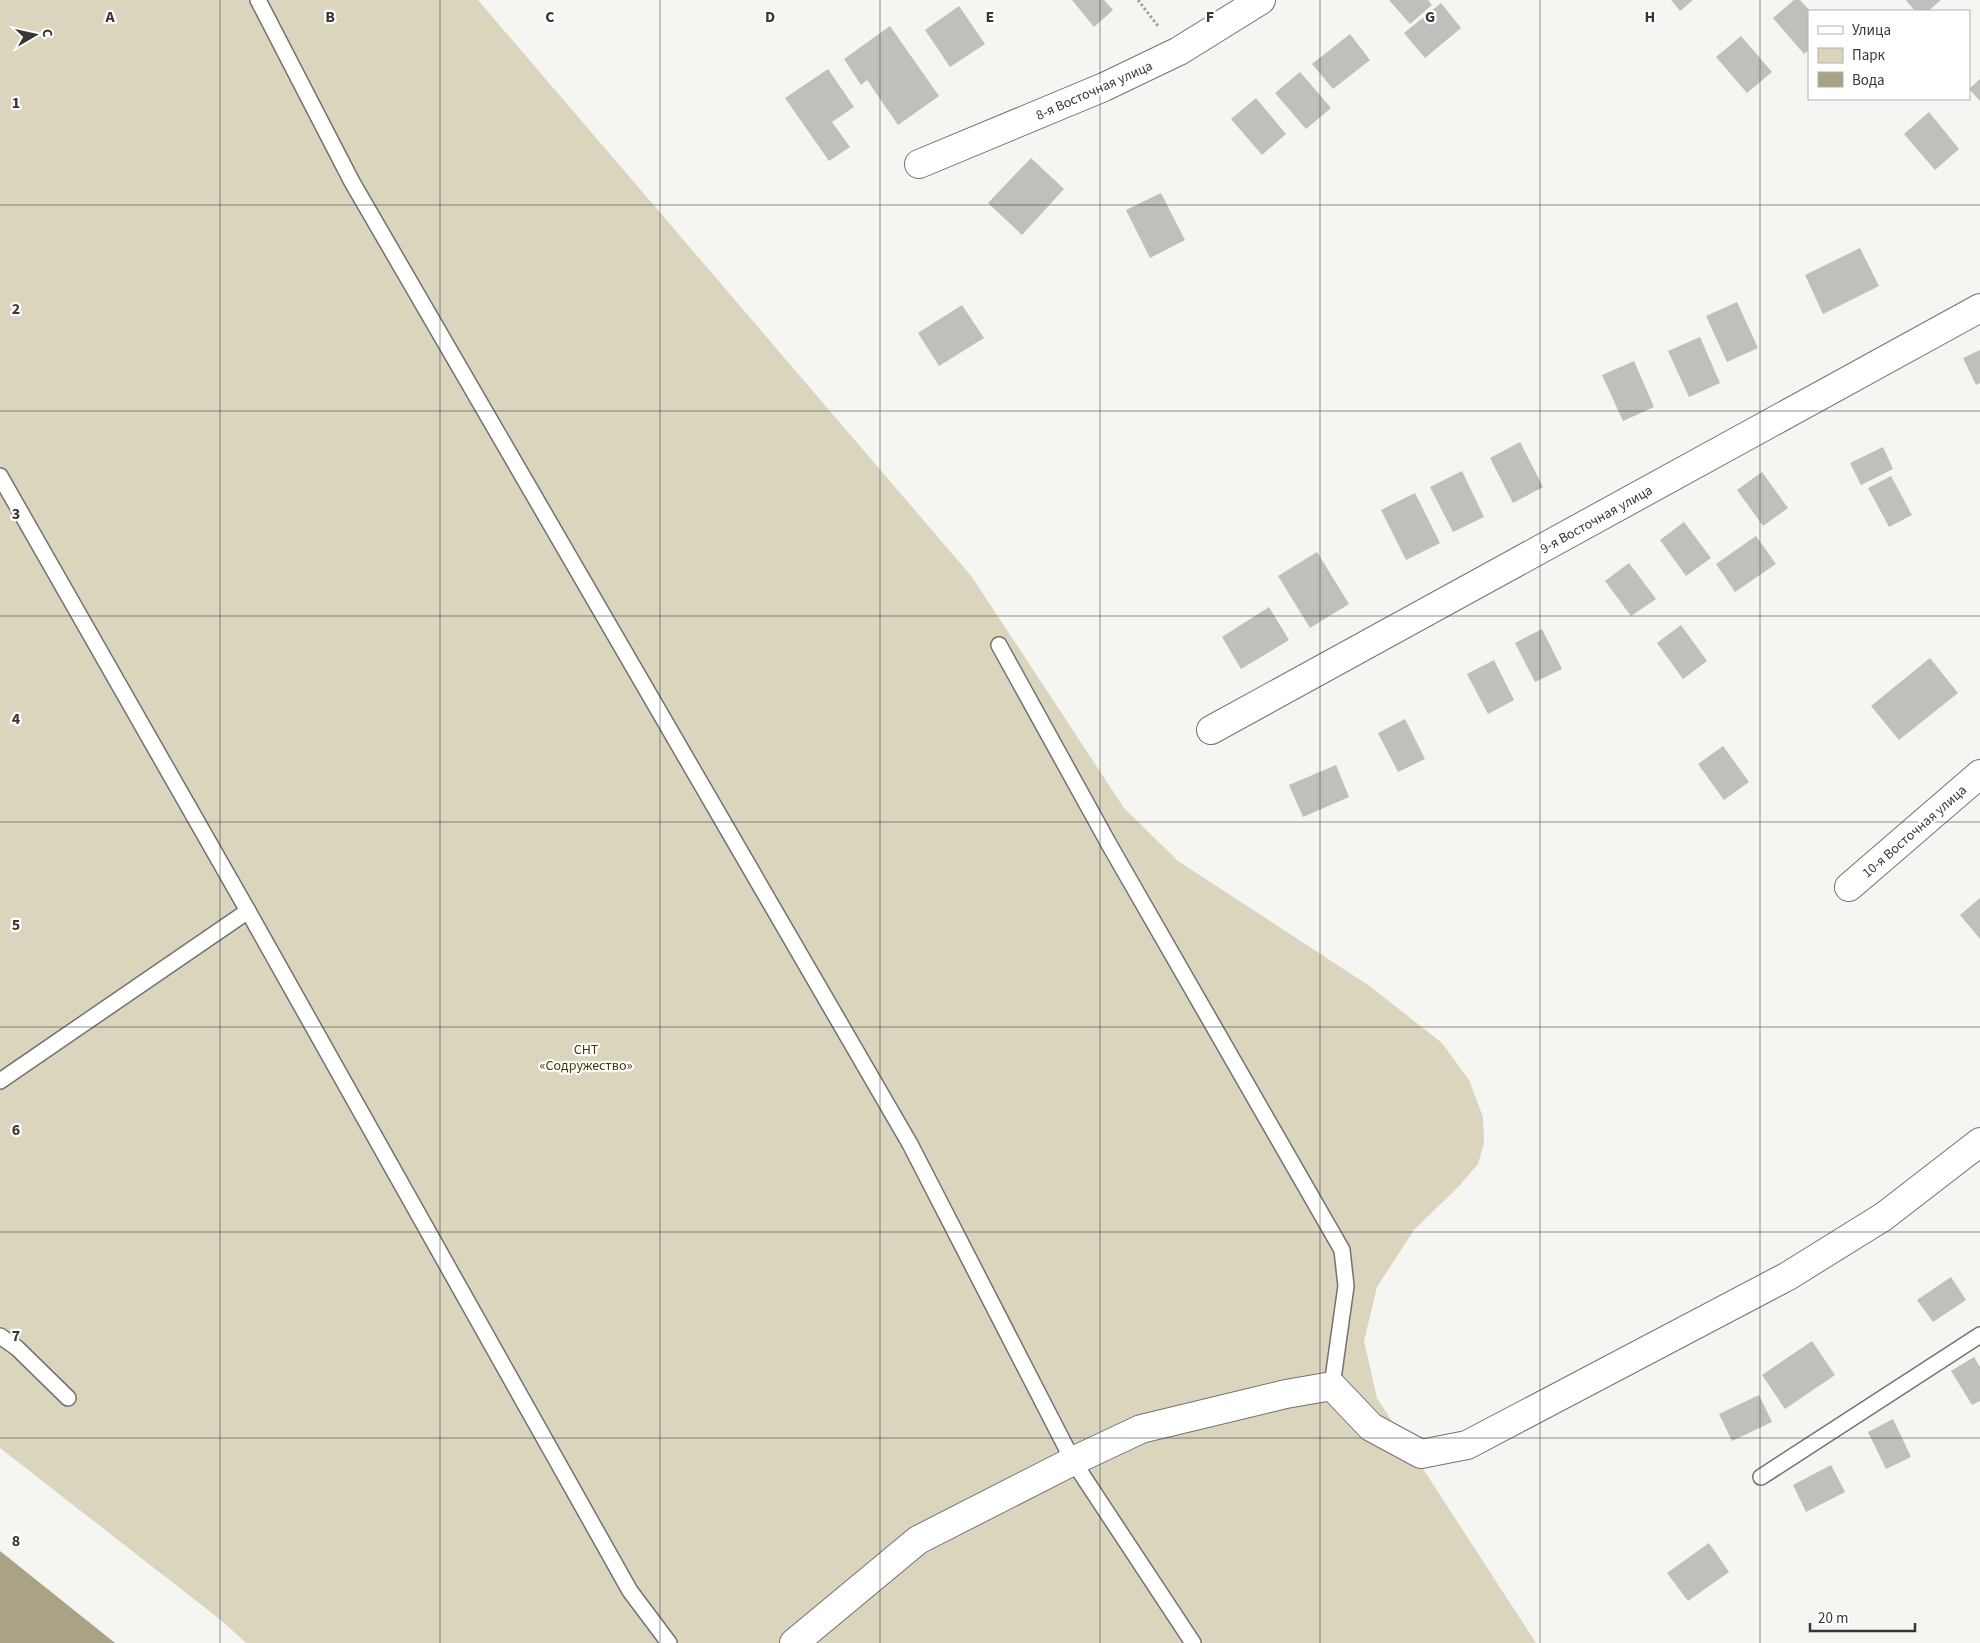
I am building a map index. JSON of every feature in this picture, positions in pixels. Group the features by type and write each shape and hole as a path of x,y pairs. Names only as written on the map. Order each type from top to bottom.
{"street":[{"name":"8-я Восточная улица","path":"919,164 1113,84 1179,52 1261,0"},
{"name":"9-я Восточная улица","path":"1211,730 1980,308"},
{"name":"10-я Восточная улица","path":"1849,887 1980,774"},
{"path":"794,1643 918,1540 1141,1428 1286,1394 1332,1386 1371,1427 1421,1454 1467,1445 1788,1276 1883,1217 1980,1142"}],"lane":[{"path":"258,0 352,182 910,1144 1073,1461 1193,1643"},
{"path":"0,476 248,911 630,1591 669,1643"},
{"path":"999,645 1110,846 1342,1250 1346,1286 1332,1386"},
{"path":"0,1081 248,911"},
{"path":"1761,1477 1980,1335"},
{"path":"0,1336 17,1348 68,1398"}],"green space":[{"name":"СНТ «Содружество»","path":"0,0 478,0 972,577 1124,808 1178,861 1371,987 1442,1043 1469,1080 1483,1117 1484,1143 1478,1164 1460,1185 1414,1230 1377,1287 1364,1341 1377,1398 1536,1643 246,1643 222,1621 0,1448"}],"water":[{"path":"0,1551 115,1643 0,1643"}],"building":[{"path":"1072,0 1104,0 1113,10 1094,27"},
{"path":"1389,0 1428,0 1432,5 1410,24"},
{"path":"1671,0 1693,0 1680,11"},
{"path":"1794,0 1800,0 1809,10 1808,51 1804,54 1773,18"},
{"path":"1906,0 1941,0 1929,10 1914,10"},
{"path":"1441,3 1461,28 1425,58 1404,33"},
{"path":"959,6 985,44 950,67 925,30"},
{"path":"890,26 939,96 898,125 867,80 861,85 844,59"},
{"path":"1350,34 1370,60 1333,89 1312,64"},
{"path":"1741,36 1772,72 1747,93 1716,57"},
{"path":"828,69 854,107 832,122 850,147 829,161 785,98"},
{"path":"1300,72 1331,108 1306,129 1275,93"},
{"path":"1980,79 1980,101 1970,90"},
{"path":"1256,98 1286,134 1262,155 1231,119"},
{"path":"1929,112 1959,149 1935,170 1904,134"},
{"path":"1031,158 1064,189 1022,235 988,203"},
{"path":"1161,193 1185,240 1150,258 1126,210"},
{"path":"1860,248 1879,286 1823,314 1805,275"},
{"path":"1737,302 1758,348 1727,362 1706,316"},
{"path":"962,305 984,338 939,366 918,333"},
{"path":"1700,337 1720,383 1689,397 1668,351"},
{"path":"1980,350 1980,383 1976,385 1963,358"},
{"path":"1634,361 1654,407 1623,421 1602,375"},
{"path":"1520,442 1543,487 1513,503 1490,458"},
{"path":"1883,447 1893,469 1861,485 1850,463"},
{"path":"1462,471 1484,517 1453,532 1430,487"},
{"path":"1762,472 1788,508 1763,526 1737,490"},
{"path":"1891,476 1912,515 1889,527 1868,488"},
{"path":"1415,493 1440,543 1406,560 1381,510"},
{"path":"1684,522 1711,558 1686,576 1660,540"},
{"path":"1756,536 1776,564 1735,592 1716,564"},
{"path":"1317,552 1349,604 1310,628 1278,576"},
{"path":"1629,563 1656,599 1631,616 1605,581"},
{"path":"1269,607 1289,640 1241,669 1222,637"},
{"path":"1681,625 1707,661 1683,679 1657,643"},
{"path":"1542,629 1562,669 1535,682 1515,643"},
{"path":"1930,658 1958,693 1899,740 1871,706"},
{"path":"1494,660 1514,700 1488,714 1467,674"},
{"path":"1405,719 1425,759 1398,772 1378,733"},
{"path":"1723,746 1749,782 1724,800 1698,764"},
{"path":"1336,765 1349,797 1303,817 1289,785"},
{"path":"1980,898 1980,939 1960,915"},
{"path":"1951,1277 1966,1300 1933,1322 1917,1300"},
{"path":"1812,1341 1835,1375 1785,1409 1762,1375"},
{"path":"1974,1357 1980,1367 1980,1401 1972,1405 1951,1371"},
{"path":"1759,1395 1772,1422 1732,1441 1719,1414"},
{"path":"1893,1419 1911,1457 1886,1469 1868,1432"},
{"path":"1831,1465 1845,1492 1806,1512 1793,1485"},
{"path":"1709,1543 1729,1572 1688,1601 1667,1573"}]}
